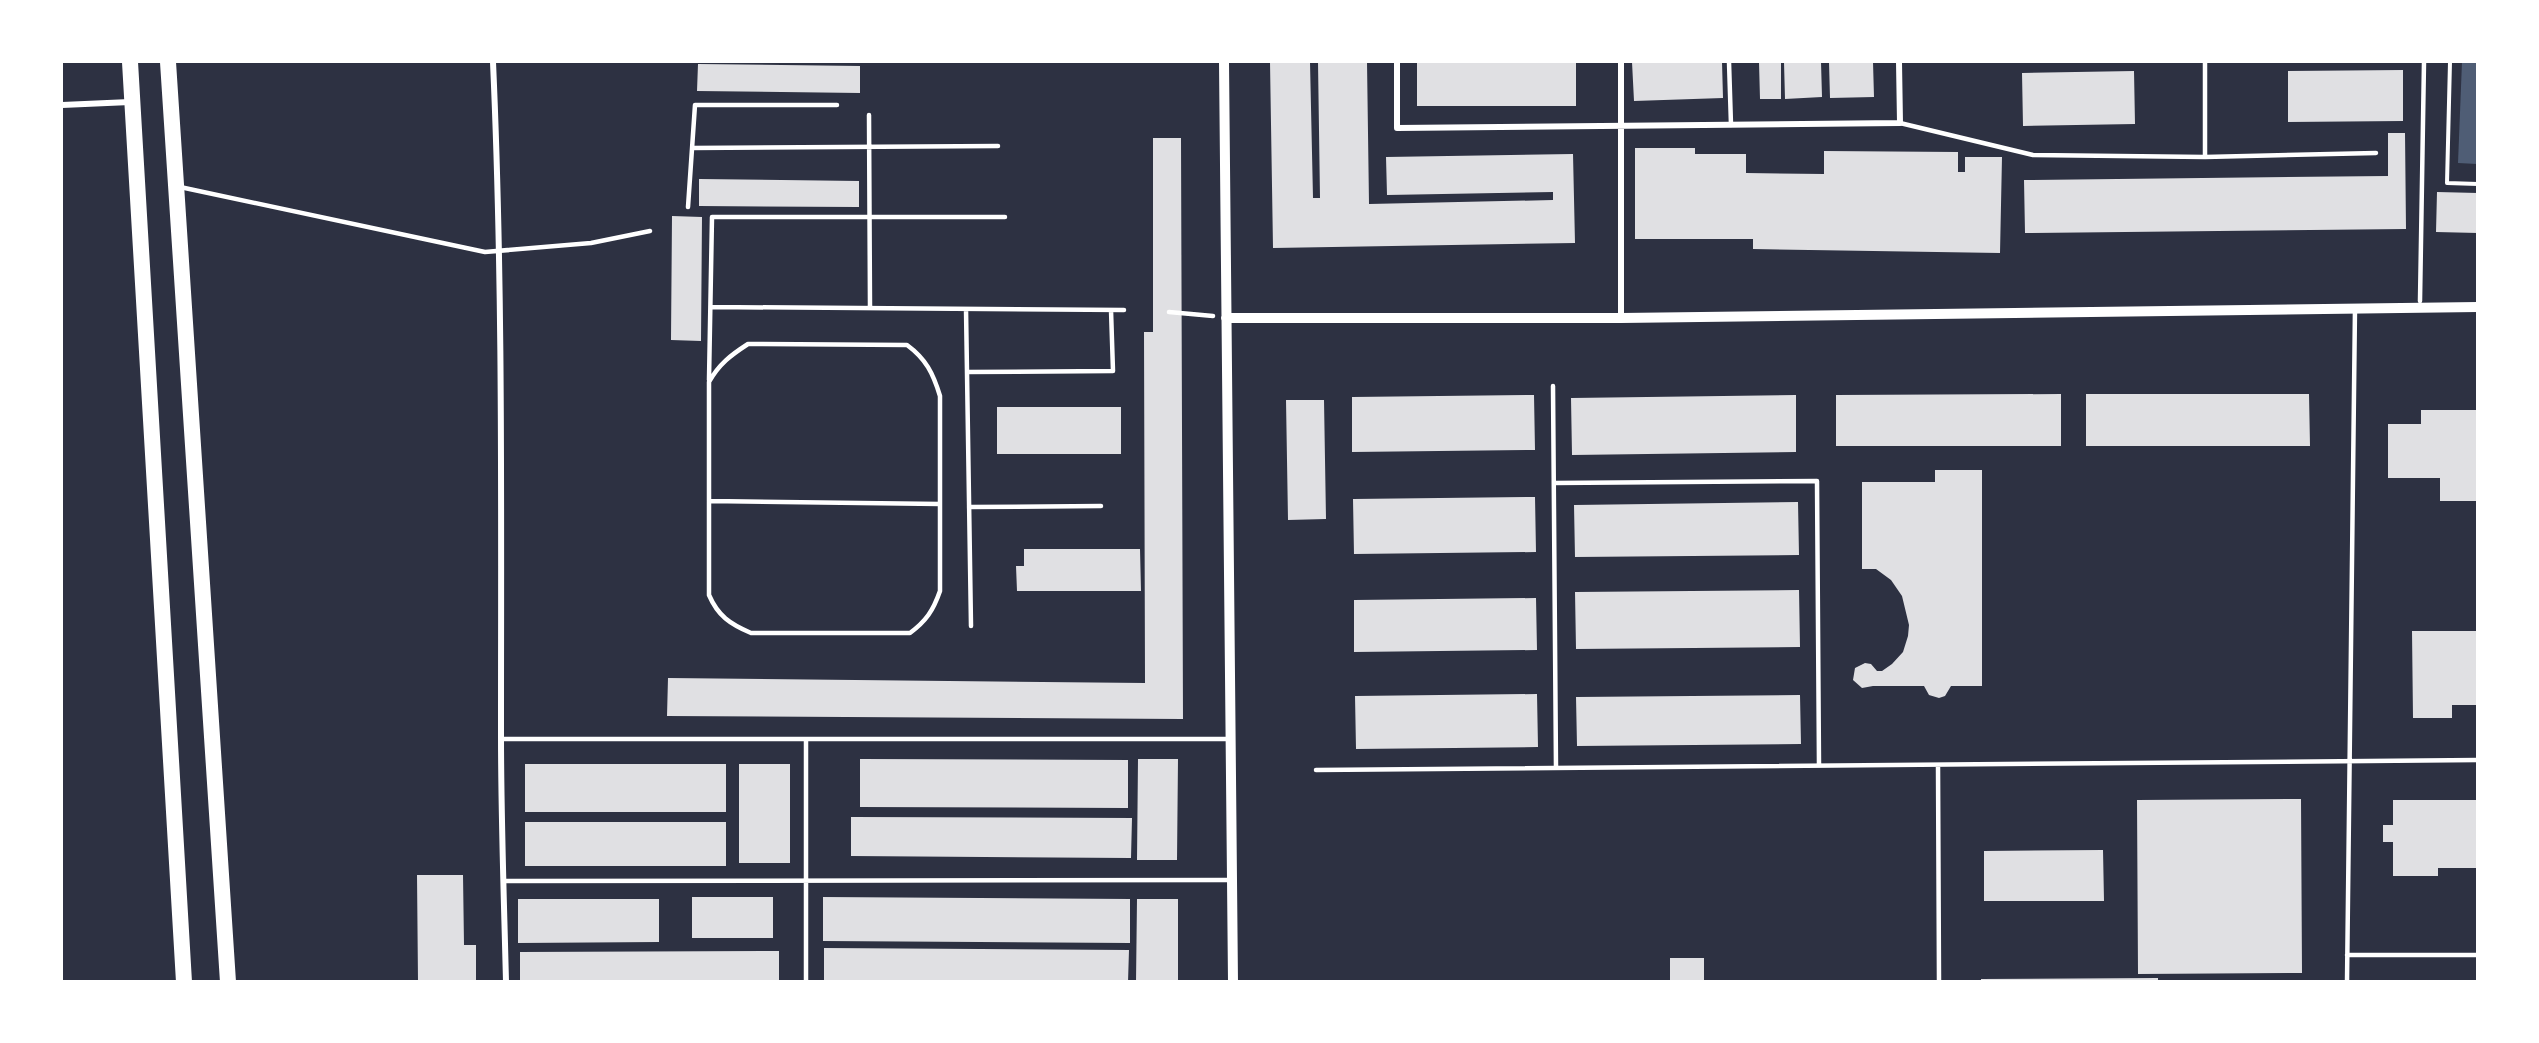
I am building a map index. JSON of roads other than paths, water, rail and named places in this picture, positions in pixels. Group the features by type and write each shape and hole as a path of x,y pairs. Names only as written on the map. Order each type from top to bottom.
{"highway":[{"path":"130,62 184,981"},
{"path":"168,62 228,981"}],"street":[{"path":"493,62 500,250 501,739 506,981"},
{"path":"1224,62 1233,981"},
{"path":"1397,62 1397,128 1900,123 1899,62"},
{"path":"1621,62 1621,318"},
{"path":"62,105 132,102"},
{"path":"1226,318 1621,318 2478,307"}],"lane":[{"path":"1729,62 1731,125"},
{"path":"2205,62 2205,157"},
{"path":"2420,301 2424,62"},
{"path":"688,207 695,105 837,105"},
{"path":"869,115 870,308"},
{"path":"1900,123 2033,155 2205,157 2376,153"},
{"path":"692,148 998,146"},
{"path":"177,186 485,252 591,243 650,231"},
{"path":"709,382 718,367 730,355 748,344 906,345 919,354 933,371 940,396 940,591 934,610 910,633 751,633 731,625 716,612 709,595 709,382 712,217 1005,217"},
{"path":"711,307 1124,310"},
{"path":"2347,981 2355,308"},
{"path":"966,309 971,626"},
{"path":"967,372 1113,371 1111,310"},
{"path":"1169,312 1212,316"},
{"path":"1553,386 1556,768"},
{"path":"1554,483 1817,481 1819,765"},
{"path":"709,501 940,504"},
{"path":"969,507 1101,506"},
{"path":"501,739 1230,739"},
{"path":"806,739 806,981"},
{"path":"1316,770 2478,760"},
{"path":"1938,765 1939,981"},
{"path":"504,881 1232,880"},
{"path":"2347,955 2478,955"}],"water":[{"path":"2462,62 2477,62 2477,164 2458,163"}]}
